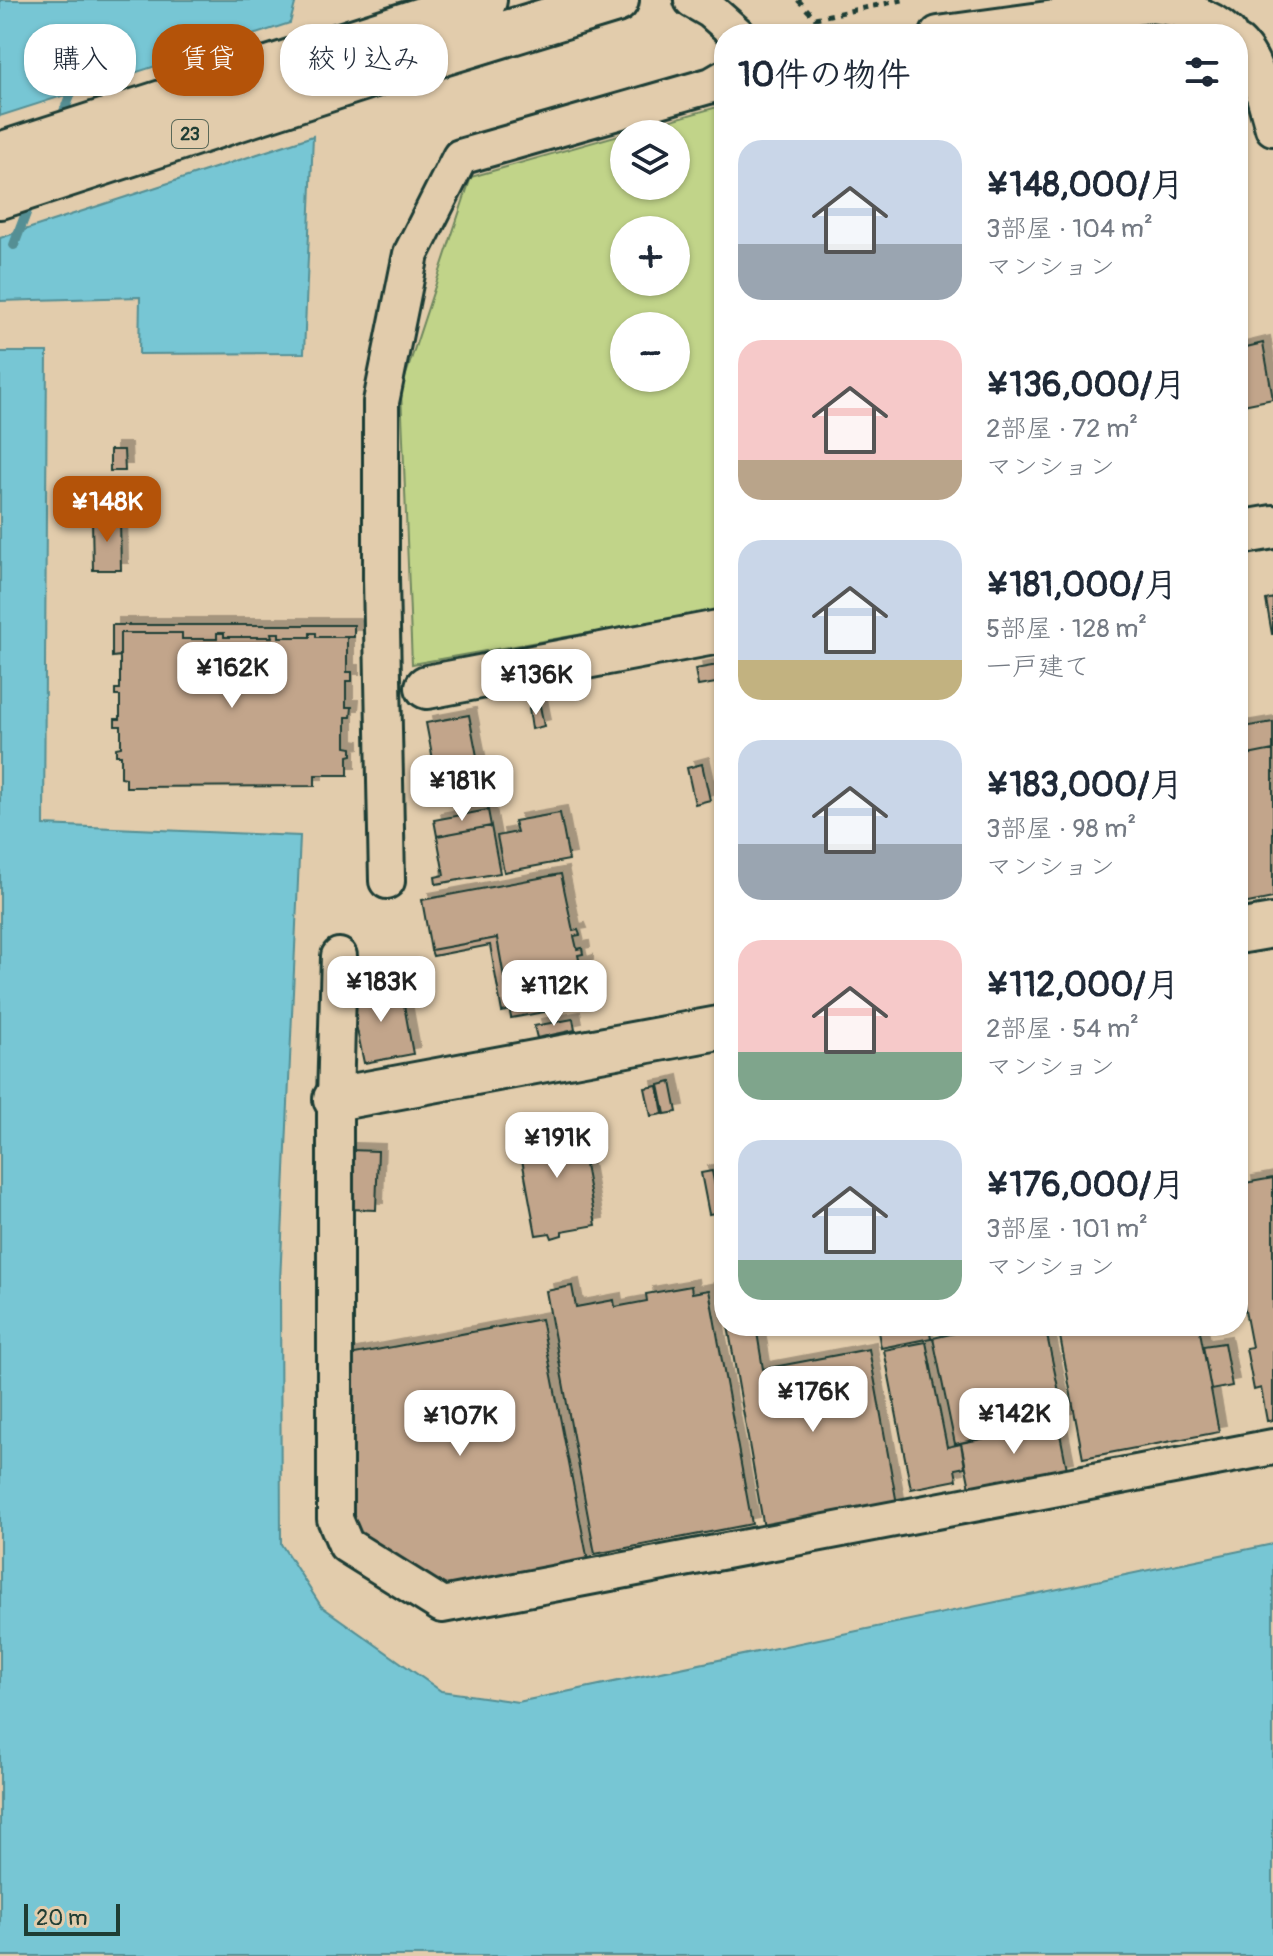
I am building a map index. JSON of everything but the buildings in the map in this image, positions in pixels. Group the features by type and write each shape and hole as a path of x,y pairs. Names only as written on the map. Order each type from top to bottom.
{"highway":[{"name":"23","path":"436,24 484,0"},
{"name":"23","path":"448,38 616,0"},
{"name":"23","path":"0,155 280,80"},
{"name":"23","path":"0,196 280,90"}],"street":[{"path":"692,0 726,24"},
{"path":"1011,24 1150,5 1185,9 1218,24"},
{"path":"1248,59 1260,84 1273,128"},
{"path":"387,881 381,402 411,254 460,157 714,84"},
{"path":"1248,531 1273,527"},
{"path":"427,687 714,633"},
{"path":"1248,930 1273,926"},
{"path":"339,956 335,1099 335,1519 346,1545 442,1605 1273,1447"},
{"path":"335,1099 714,1029"}],"path":[{"path":"798,0 815,18 903,0"}],"green space":[{"path":"714,108 714,611 412,664 401,390 471,177 610,137 610,200 690,200 690,120 671,120"}],"water":[{"path":"0,0 296,0 290,23 264,31 264,24 152,24 152,67 136,72 136,24 24,24 24,96 62,96 0,116"},
{"path":"313,136 304,353 139,354 140,297 0,301 0,238"},
{"path":"0,352 47,352 44,825 300,836 280,1282 281,1544 321,1606 441,1691 518,1702 1273,1544 1273,1956 0,1956"}],"waterway":[{"path":"60,122 70,96"},
{"path":"14,245 31,200"}]}
